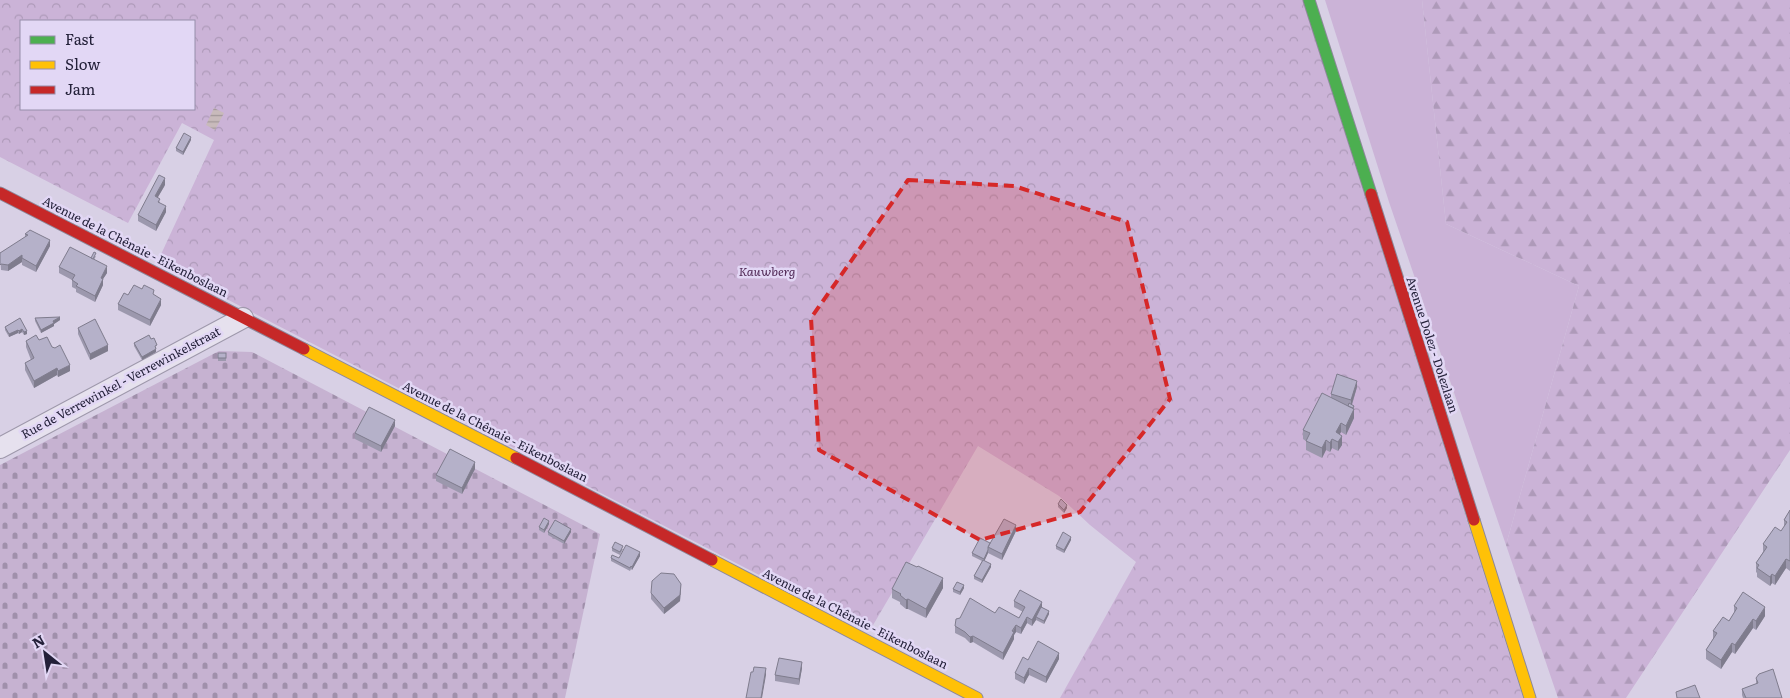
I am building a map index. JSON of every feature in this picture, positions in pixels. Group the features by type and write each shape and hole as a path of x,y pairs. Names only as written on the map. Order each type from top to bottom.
{"street":[{"name":"Avenue Dolez - Dolezlaan","path":"1310,0 1530,698"},
{"name":"Avenue de la Chênaie - Eikenboslaan","path":"0,194 977,698"},
{"name":"Rue de Verrewinkel - Verrewinkelstraat","path":"0,448 243,318"}],"highlighted area":[{"path":"908,180 1014,186 1127,222 1170,399 1080,512 980,540 819,450 811,318"}],"green space":[{"name":"Kauwberg","path":"0,0 1303,0 1523,698 1060,698 1136,562 1090,525 1059,496 978,446 869,632 157,263 214,140 182,123 128,223 0,157"},
{"path":"1325,0 1422,0 1446,224 1579,286 1506,545 1389,202"},
{"path":"1422,0 1790,0 1790,450 1626,698 1558,698 1506,545 1579,286 1446,224"},
{"path":"219,351 252,352 600,534 565,698 0,698 0,465"}],"shaded area":[{"path":"214,108 224,113 215,130 206,125"}],"building":[{"path":"184,133 191,137 183,152 176,148"},
{"path":"159,175 165,178 155,196 160,199 158,202 166,206 156,225 138,215"},
{"path":"30,230 50,240 36,266 22,258 22,255 8,265 0,265 0,253 28,235 25,234"},
{"path":"70,247 107,266 95,296 76,286 78,284 72,280 75,275 59,267"},
{"path":"134,285 142,289 144,285 154,290 153,294 161,299 150,320 118,304 124,293 128,295"},
{"path":"60,317 53,321 54,323 41,330 35,318"},
{"path":"20,318 27,331 24,332 22,329 9,334 5,327"},
{"path":"95,319 108,345 90,354 78,328"},
{"path":"36,335 39,340 47,337 52,347 55,348 60,345 70,365 58,371 57,368 34,381 25,363 34,358 26,341"},
{"path":"149,335 151,339 154,338 157,345 155,346 156,349 142,357 134,343"},
{"path":"218,353 226,353 226,358 218,358"},
{"path":"1337,374 1357,381 1351,400 1331,394"},
{"path":"1322,393 1354,409 1346,426 1341,423 1336,432 1342,436 1338,442 1332,439 1330,443 1326,440 1322,448 1306,441 1310,433 1303,430"},
{"path":"369,407 395,420 381,446 355,433"},
{"path":"450,449 475,462 462,488 436,475"},
{"path":"1061,499 1067,505 1064,510 1058,504"},
{"path":"1790,510 1790,561 1786,559 1775,576 1772,574 1770,577 1757,568 1759,565 1756,563 1767,547 1763,544 1775,527 1781,531 1787,522 1784,520"},
{"path":"544,518 549,521 544,530 539,527"},
{"path":"1004,519 1016,525 1002,554 988,547"},
{"path":"555,520 571,529 564,541 548,532"},
{"path":"1063,532 1071,537 1064,550 1056,546"},
{"path":"980,538 990,543 984,559 972,553"},
{"path":"615,542 623,546 620,552 612,548"},
{"path":"626,545 640,552 630,568 611,558 612,555 619,558"},
{"path":"983,560 991,564 982,580 974,576"},
{"path":"906,562 943,578 926,609 908,599 906,600 901,594 892,589"},
{"path":"661,573 674,574 681,584 680,595 664,608 651,593 652,581"},
{"path":"957,582 964,585 960,592 953,589"},
{"path":"1020,590 1042,602 1032,620 1027,617 1021,628 1016,625 1003,653 973,636 970,637 955,626 956,619 960,618 970,598 995,613 999,607 1019,618 1025,607 1014,601"},
{"path":"1743,592 1765,607 1756,621 1753,619 1735,645 1732,643 1721,660 1706,650 1717,633 1713,631 1723,617 1729,621 1737,608 1734,606"},
{"path":"1041,607 1049,611 1044,621 1036,617"},
{"path":"1038,641 1059,653 1046,677 1029,668 1024,678 1015,673 1023,657 1028,660"},
{"path":"779,658 802,662 799,679 775,675"},
{"path":"754,667 766,668 761,698 746,698 751,672 753,672"},
{"path":"1773,669 1782,698 1746,698 1742,689 1758,683 1756,678 1759,674"},
{"path":"1695,685 1700,698 1677,698 1676,692"}],"traffic: fast":[{"path":"1309,0 1371,194"}],"traffic: slow":[{"path":"304,349 516,458"},
{"path":"1474,520 1530,698"},
{"path":"712,560 977,698"}],"traffic: jam":[{"path":"0,193 304,349"},
{"path":"1371,194 1474,520"},
{"path":"516,458 712,560"}]}
